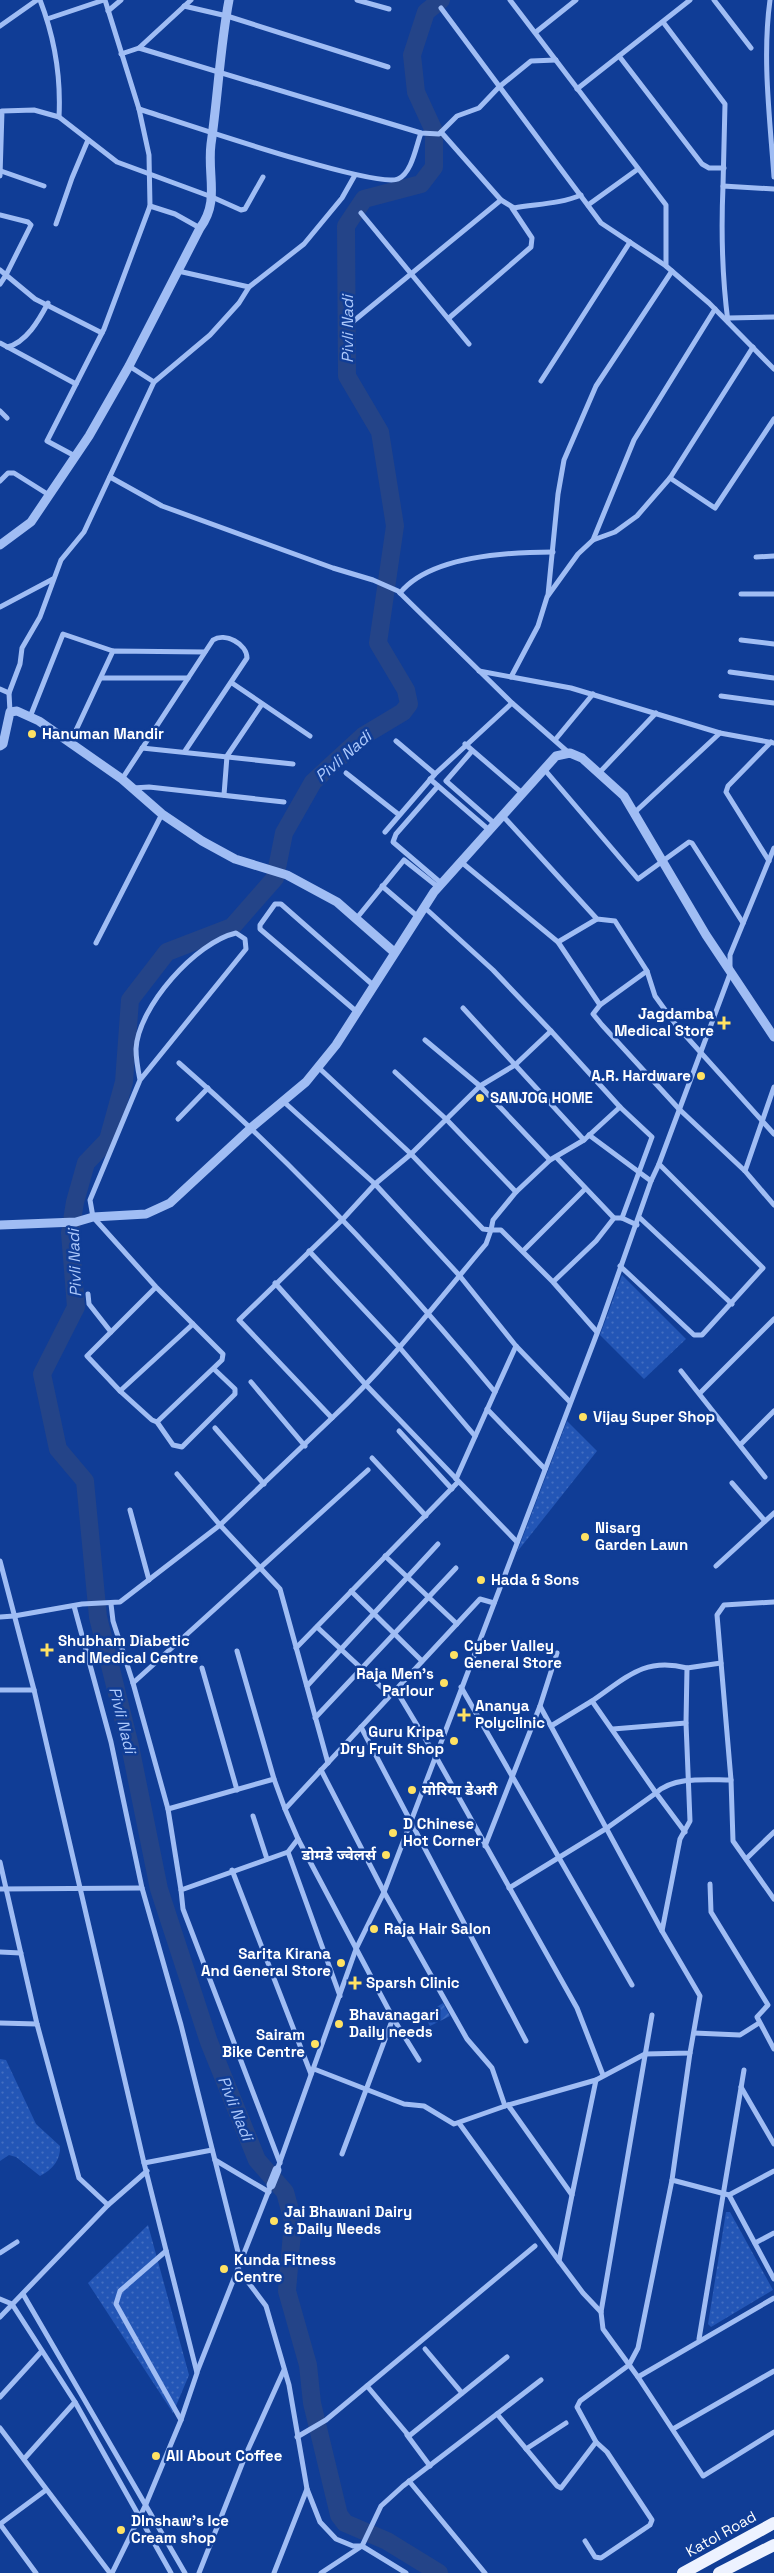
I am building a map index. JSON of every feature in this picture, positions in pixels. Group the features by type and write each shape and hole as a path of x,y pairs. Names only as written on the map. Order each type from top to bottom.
{"main road":[{"name":"Katol Road","path":"683,2573 774,2523"},
{"path":"719,2573 774,2545"}],"street":[{"path":"0,26 38,0 47,19 55,56 59,117"},
{"path":"47,19 104,0 139,109 151,174 150,206 102,332 47,441 75,456"},
{"path":"108,11 121,0"},
{"path":"121,54 138,48 190,0"},
{"path":"0,546 31,522 75,456 129,366 200,228 210,215 212,197 210,182 214,131 226,16 230,0"},
{"path":"357,0 389,9"},
{"path":"510,0 666,206 666,266"},
{"path":"536,32 576,0"},
{"path":"577,89 690,0"},
{"path":"714,0 751,48"},
{"path":"770,0 766,26 774,177"},
{"path":"184,6 226,16 388,67"},
{"path":"441,8 601,223 672,271 728,320 774,369"},
{"path":"663,22 725,104 721,227 723,287 728,320"},
{"path":"138,48 221,71 423,133 438,133 457,116 479,108 499,87 531,61 556,60"},
{"path":"619,56 702,164 709,168 724,168"},
{"path":"768,70 774,71"},
{"path":"139,109 355,175 386,181 401,178 408,170 423,133"},
{"path":"44,186 1,173 1,111 34,110 59,117 117,162 243,210 263,177"},
{"path":"438,133 501,200 512,208 532,238 531,247 449,318"},
{"path":"56,224 68,187 88,140"},
{"path":"588,205 638,169"},
{"path":"0,746 3,744 10,712 9,694 20,664 22,648 40,617 61,560 84,532 154,382 210,335 239,303 249,287 304,244 342,198 355,175"},
{"path":"723,186 774,189"},
{"path":"512,208 564,202 581,195"},
{"path":"350,324 501,200"},
{"path":"150,206 175,214 200,228"},
{"path":"361,213 469,344"},
{"path":"0,215 28,222 31,225 0,284"},
{"path":"541,381 630,242"},
{"path":"0,270 35,299 48,303 102,332"},
{"path":"178,271 249,287"},
{"path":"511,677 538,626 547,597 558,494 564,460 596,386 672,271"},
{"path":"6,347 17,343 24,337 39,319 48,303"},
{"path":"593,540 634,440 715,309"},
{"path":"728,320 774,317"},
{"path":"0,343 76,384"},
{"path":"547,597 578,554 593,540 615,532 637,516 670,478 754,347"},
{"path":"129,366 154,382"},
{"path":"0,411 7,418"},
{"path":"670,478 715,508 774,419"},
{"path":"0,481 8,473 14,473 49,495"},
{"path":"110,478 162,506 333,568 373,580 399,592 512,703 570,753 582,758 624,796 730,974 774,1037"},
{"path":"399,592 416,577 468,560 509,552 553,552"},
{"path":"756,557 774,556"},
{"path":"0,607 53,579"},
{"path":"741,594 774,594"},
{"path":"30,717 63,634 113,650 205,652"},
{"path":"122,779 213,640 222,637 242,647 247,658 185,751"},
{"path":"741,640 774,644"},
{"path":"70,743 102,678 113,650"},
{"path":"478,671 571,688 720,733 772,743"},
{"path":"730,672 774,678"},
{"path":"102,678 188,678"},
{"path":"232,683 310,736"},
{"path":"0,689 9,694"},
{"path":"555,740 593,694"},
{"path":"721,696 774,703"},
{"path":"385,832 398,814 430,779 512,703"},
{"path":"224,795 228,756 262,704"},
{"path":"10,712 17,710 70,743 122,779 162,814 202,841 236,859 287,875 337,902 394,952"},
{"path":"598,773 656,713"},
{"path":"634,813 720,733"},
{"path":"396,741 435,774"},
{"path":"769,861 726,792 728,786 772,743"},
{"path":"466,744 522,793"},
{"path":"142,748 185,751 294,764"},
{"path":"472,751 446,781 492,827"},
{"path":"0,1225 76,1222 93,1217 146,1214 170,1203 252,1127 284,1102 318,1067 336,1046 394,952 439,885 556,756 570,753"},
{"path":"544,769 636,878 640,880 662,860 692,842 743,923"},
{"path":"346,773 398,814"},
{"path":"430,779 492,827"},
{"path":"438,786 396,834 393,842 439,885"},
{"path":"133,788 149,787 284,802"},
{"path":"96,943 162,814"},
{"path":"502,815 597,919"},
{"path":"0,2428 111,2573 146,2504 181,2420 197,2373 240,2267 356,1949 384,1892 597,1332 620,1266 640,1218 651,1181 730,974 730,955 774,848"},
{"path":"356,918 404,860 439,885"},
{"path":"460,860 558,942 600,1005"},
{"path":"382,886 418,916"},
{"path":"357,1012 260,929 260,924 276,904 281,904 373,985"},
{"path":"424,907 493,970 620,1107 652,1137 622,1218"},
{"path":"558,942 597,919 615,921 647,971 656,996 676,1025 774,1134"},
{"path":"140,1080 136,1048 142,1025 172,978 196,955 223,936 236,933 245,939 246,949 140,1080 90,1200 93,1217 156,1287 223,1354 222,1360 157,1422"},
{"path":"647,971 600,1005 592,1014 679,1109 744,1171 774,1205"},
{"path":"463,1008 584,1140"},
{"path":"332,1418 239,1320 342,1220 375,1184 411,1154 480,1086 515,1065 551,1031"},
{"path":"425,1040 480,1086 614,1218 622,1218 637,1225"},
{"path":"179,1063 252,1127 342,1220 429,1312 495,1392"},
{"path":"318,1067 411,1154 483,1229 501,1230 553,1282 597,1332"},
{"path":"394,1072 446,1120 516,1192"},
{"path":"178,1119 208,1088"},
{"path":"744,1171 774,1088"},
{"path":"284,1102 375,1184 460,1275 516,1346 570,1402"},
{"path":"0,1617 82,1604 111,1604 120,1602 220,1525 367,1386 486,1244 493,1220 516,1192 553,1159 584,1140 620,1107"},
{"path":"589,1135 639,1174 651,1181"},
{"path":"620,1266 694,1335 702,1335 761,1272 762,1266 659,1164"},
{"path":"523,1251 585,1189"},
{"path":"553,1282 596,1241 614,1218"},
{"path":"640,1218 732,1304"},
{"path":"309,1251 400,1348 475,1436"},
{"path":"275,1283 367,1386 517,1542"},
{"path":"156,1287 87,1356 120,1391 157,1422 173,1445 182,1447 235,1394 235,1389 214,1368"},
{"path":"88,1294 88,1304 111,1332"},
{"path":"700,1393 774,1318"},
{"path":"120,1391 193,1324"},
{"path":"296,1648 452,1489 516,1346"},
{"path":"681,1371 700,1393 736,1443 741,1444 765,1477"},
{"path":"250,1382 305,1446"},
{"path":"487,1409 545,1469"},
{"path":"741,1444 774,1411"},
{"path":"215,1428 264,1484"},
{"path":"399,1430 452,1489"},
{"path":"372,1458 426,1516"},
{"path":"133,1683 368,1470"},
{"path":"178,1474 220,1525 280,1589 328,1763"},
{"path":"732,1483 765,1521"},
{"path":"130,1510 149,1580"},
{"path":"716,1566 774,1513"},
{"path":"307,1686 340,1648 438,1544"},
{"path":"385,1556 457,1624"},
{"path":"0,1561 34,1690 78,1888 197,2373"},
{"path":"315,1718 456,1568"},
{"path":"351,1591 422,1661"},
{"path":"285,1808 480,1599 494,1603"},
{"path":"774,1602 724,1605 717,1615 735,1846 774,1899"},
{"path":"111,1604 113,1621 133,1683 168,1809 183,1909 278,2167"},
{"path":"74,1606 111,1742 142,1888 181,2025 240,2267 266,2306 284,2370 307,2489 320,2522 336,2539 353,2546 362,2546 406,2573"},
{"path":"316,1627 390,1695"},
{"path":"237,1651 274,1779 298,1839 393,2018 419,2060"},
{"path":"485,1846 540,1706 557,1653"},
{"path":"551,1726 592,1701 635,1671 648,1665 664,1664 687,1668 720,1663"},
{"path":"202,1668 237,1790"},
{"path":"662,1932 680,1839 690,1821 686,1723 687,1668"},
{"path":"462,1687 632,1985"},
{"path":"0,1690 34,1690"},
{"path":"396,1690 436,1756 579,2015 603,2075"},
{"path":"592,1701 685,1832"},
{"path":"540,1706 662,1932 700,1996 672,2180 638,2348 630,2365 580,2401 577,2407 596,2442 606,2452 652,2520 650,2525 601,2558 595,2557 585,2541"},
{"path":"613,1729 686,1723"},
{"path":"360,1727 526,2041"},
{"path":"321,1770 384,1892 467,2039 492,2068 506,2105 572,2195"},
{"path":"168,1809 274,1779"},
{"path":"509,1888 607,1828 666,1785 689,1781 731,1780"},
{"path":"253,1816 267,1859"},
{"path":"746,1859 774,1832"},
{"path":"181,1890 232,1870 288,1852 298,1839"},
{"path":"288,1852 340,1996"},
{"path":"0,1862 3,1889 79,2178 108,2206"},
{"path":"232,1870 313,2071 404,2104 424,2106 451,2123 459,2123 506,2105 596,2080 646,2054 690,2053"},
{"path":"710,1884 711,1912 767,2003 767,2008"},
{"path":"3,1889 142,1888"},
{"path":"0,1952 21,1953"},
{"path":"774,2008 767,2008 758,2017 759,2023 774,2049"},
{"path":"652,2014 601,2312 603,2329 638,2376 703,2476 774,2432"},
{"path":"342,2154 393,2018"},
{"path":"0,2023 37,2024"},
{"path":"694,2033 740,2035 759,2023"},
{"path":"699,2339 727,2194 744,2070"},
{"path":"559,2260 596,2080"},
{"path":"741,2087 774,2144"},
{"path":"459,2123 583,2293 601,2312"},
{"path":"144,2163 212,2150"},
{"path":"215,2160 270,2188"},
{"path":"0,2317 108,2206 147,2171"},
{"path":"672,2180 727,2194 774,2171"},
{"path":"727,2194 774,2279"},
{"path":"755,2243 774,2233"},
{"path":"0,2253 17,2242"},
{"path":"297,2437 326,2420 535,2246"},
{"path":"166,2251 120,2291 116,2304 181,2420"},
{"path":"24,2294 185,2573"},
{"path":"638,2376 699,2339 774,2298"},
{"path":"0,2299 12,2304 41,2352 75,2402 171,2573"},
{"path":"425,2348 462,2393"},
{"path":"0,2397 41,2352"},
{"path":"406,2435 411,2435 507,2357"},
{"path":"199,2573 246,2454 284,2370"},
{"path":"673,2429 774,2371"},
{"path":"321,2573 362,2546 381,2506 409,2481 541,2380"},
{"path":"367,2386 430,2466"},
{"path":"24,2459 75,2402"},
{"path":"497,2414 561,2488 596,2442"},
{"path":"526,2449 566,2423"},
{"path":"409,2481 485,2573"},
{"path":"274,2573 307,2489"},
{"path":"36,2573 0,2524 46,2490"}],"shaded area":[{"path":"622,1275 686,1339 644,1379 600,1335"},
{"path":"567,1421 597,1451 517,1552"},
{"path":"443,2003 450,2016 430,2026 424,2015"},
{"path":"0,2059 6,2060 36,2124 60,2146 59,2156 55,2164 40,2176 16,2157 9,2155 0,2161"},
{"path":"726,2212 730,2212 773,2290 711,2327 708,2324"},
{"path":"148,2225 189,2375 173,2413 88,2283"}],"waterway":[{"name":"Pivli Nadi","path":"439,2573 387,2541 345,2523 339,2515 312,2403 308,2365 287,2291 293,2221 285,2192 257,2160 209,2042 159,1889 130,1746 98,1617 85,1481 58,1449 42,1374 76,1307 70,1233 75,1202 86,1163 108,1140 124,1082 130,1000 167,952 232,927 275,878 284,833 313,782 363,736 403,712 409,704 406,690 378,643 395,526 380,432 347,376 346,226 364,199 421,184 434,167 434,131 416,92 412,55 426,12 441,0"}],"place":[{"name":"Hanuman Mandir","path":"32,734"},
{"name":"Jagdamba Medical Store","path":"724,1023"},
{"name":"A.R. Hardware","path":"701,1076"},
{"name":"SANJOG HOME","path":"480,1098"},
{"name":"Vijay Super Shop","path":"583,1417"},
{"name":"Nisarg Garden Lawn","path":"585,1537"},
{"name":"Hada & Sons","path":"481,1580"},
{"name":"Shubham Diabetic and Medical Centre","path":"47,1650"},
{"name":"Cyber Valley General Store","path":"454,1655"},
{"name":"Raja Men's Parlour","path":"444,1683"},
{"name":"Ananya Polyclinic","path":"464,1715"},
{"name":"Guru Kripa Dry Fruit Shop","path":"454,1741"},
{"name":"मोरिया डेअरी","path":"412,1790"},
{"name":"D Chinese Hot Corner","path":"393,1833"},
{"name":"डोमडे ज्वेलर्स","path":"386,1855"},
{"name":"Raja Hair Salon","path":"374,1929"},
{"name":"Sarita Kirana And General Store","path":"341,1963"},
{"name":"Sparsh Clinic","path":"355,1983"},
{"name":"Bhavanagari Daily needs","path":"339,2024"},
{"name":"Sairam Bike Centre","path":"315,2044"},
{"name":"Jai Bhawani Dairy & Daily Needs","path":"274,2221"},
{"name":"Kunda Fitness Centre","path":"224,2269"},
{"name":"All About Coffee","path":"156,2456"},
{"name":"DInshaw's Ice Cream shop","path":"121,2530"}]}
